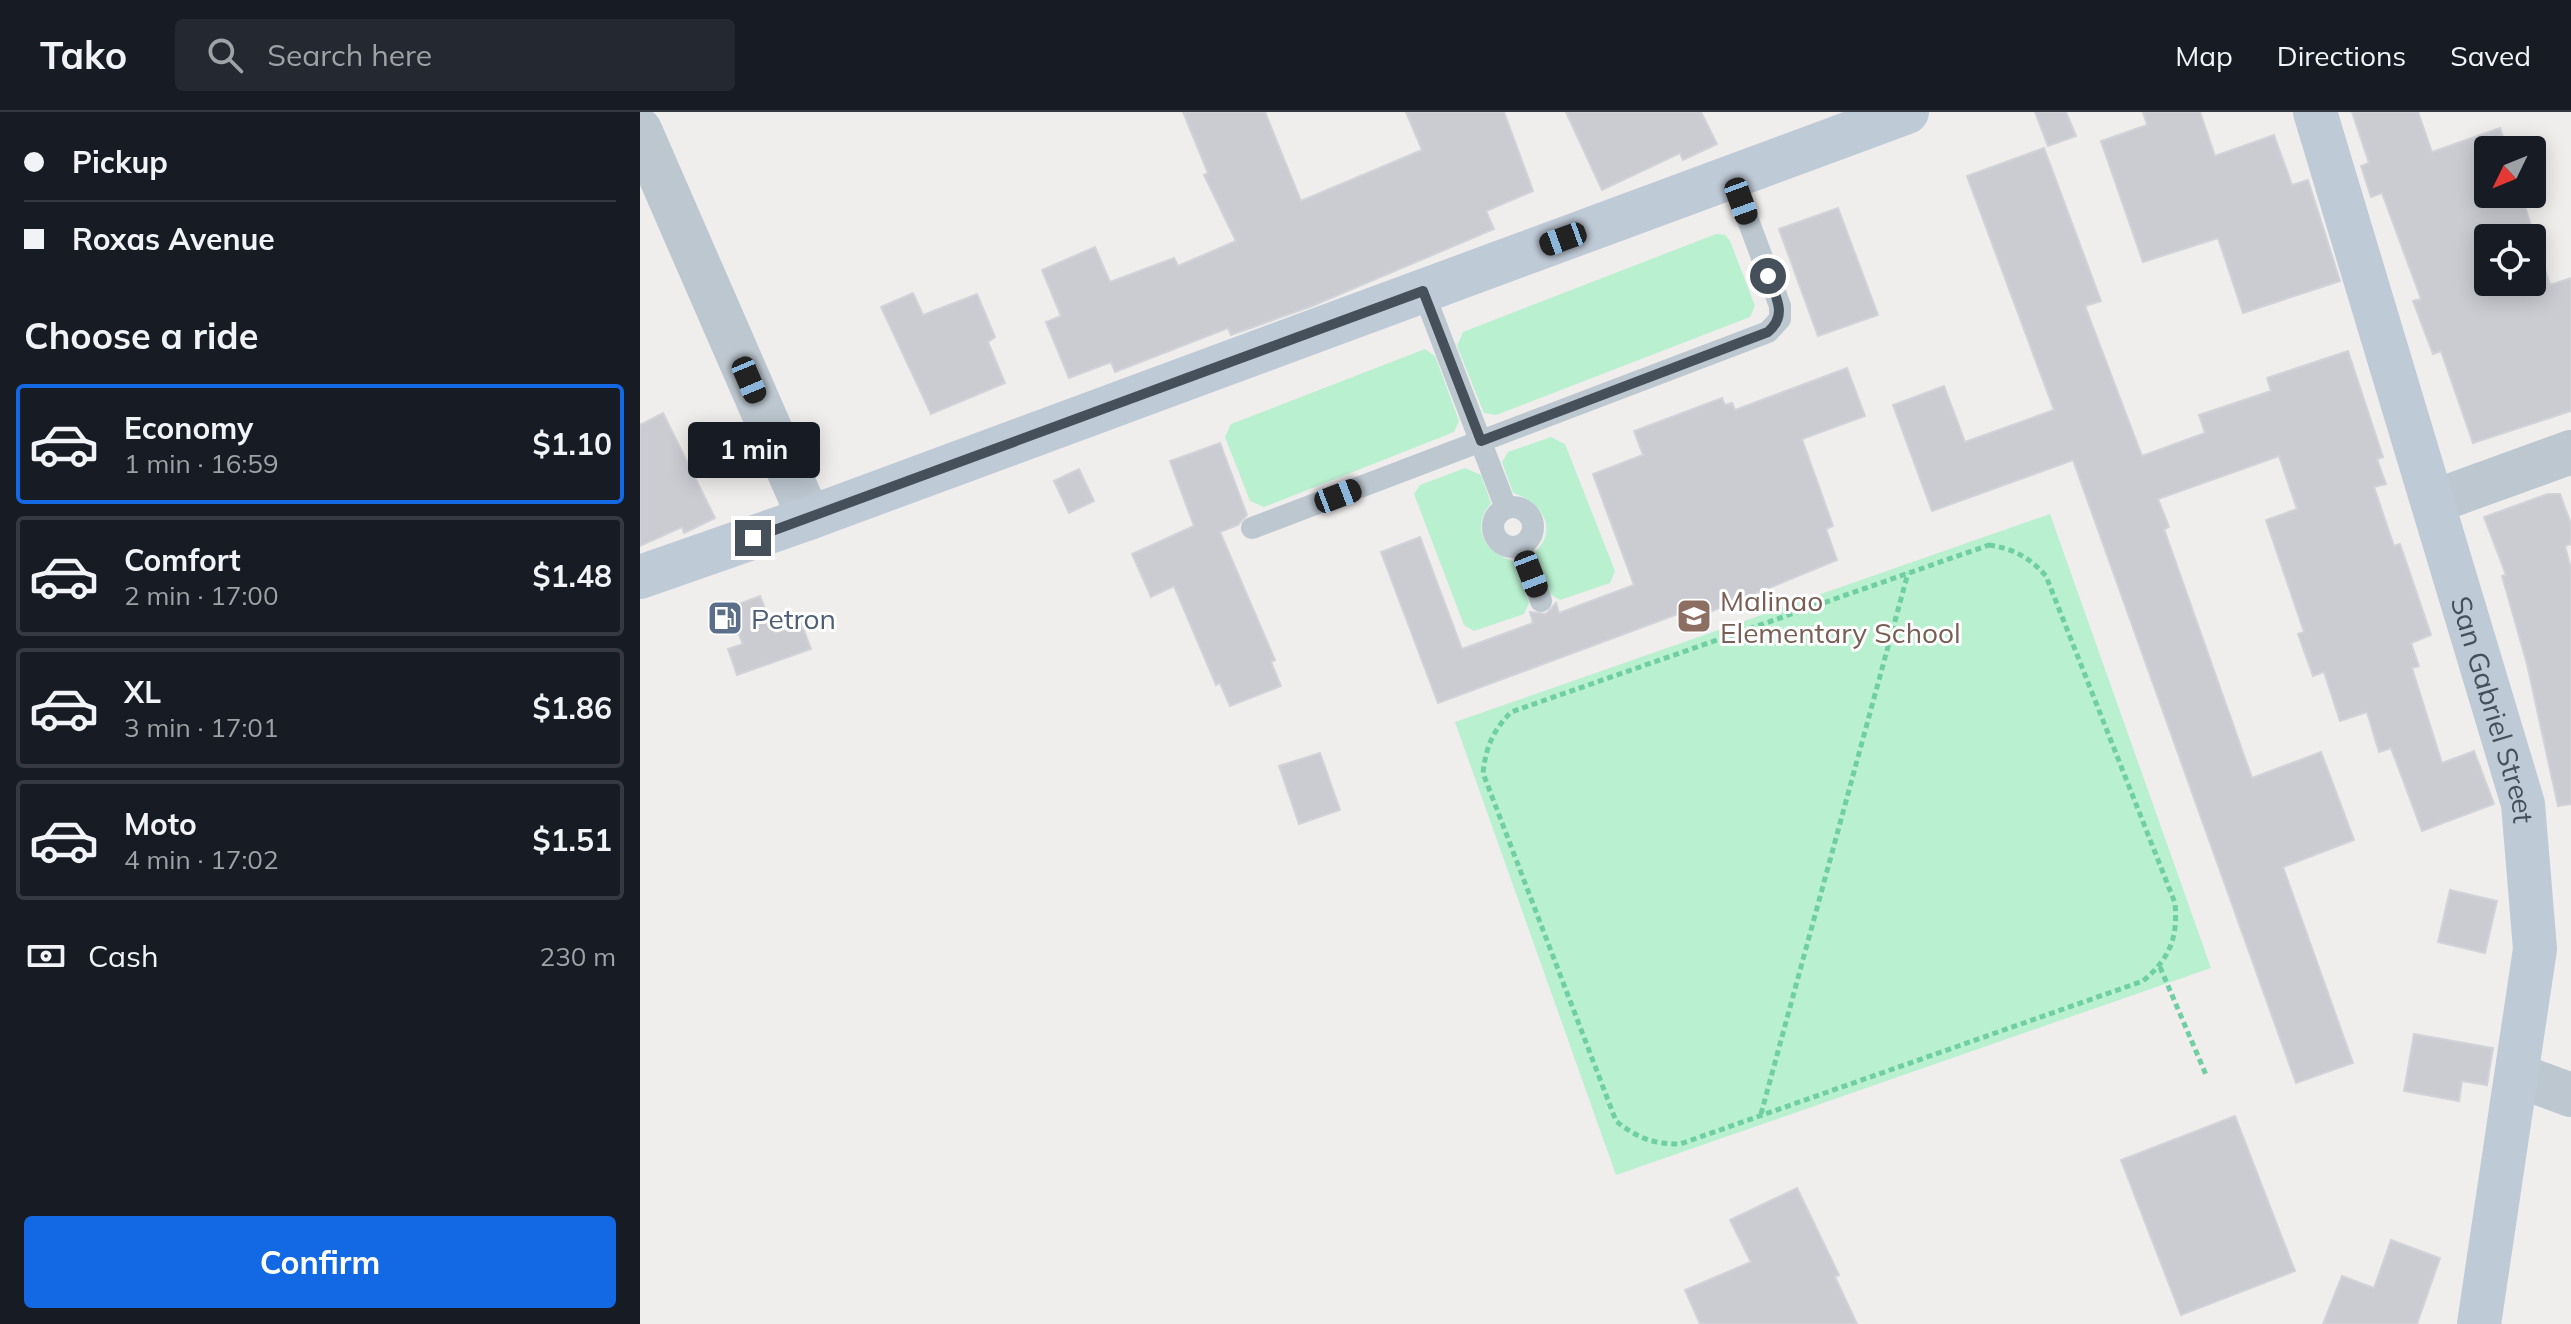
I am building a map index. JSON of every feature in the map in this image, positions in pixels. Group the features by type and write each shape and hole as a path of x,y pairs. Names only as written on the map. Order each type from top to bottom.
{"main road":[{"path":"640,577 809,518 1907,112"},
{"name":"San Gabriel Street","path":"2315,112 2523,804 2535,949 2479,1324"}],"street":[{"path":"640,130 809,518"},
{"path":"2433,502 2571,452"},
{"path":"2517,1075 2571,1095"}],"lane":[{"path":"1252,528 1772,329 1780,319 1780,306 1732,177"},
{"path":"1423,291 1506,508 1525,510 1533,520 1531,539 1521,546 1541,601"}],"path":[{"path":"1989,545 2011,548 2031,560 2046,576 2175,903 2177,926 2172,948 2160,967 2143,981 1680,1144 1657,1144 1634,1136 1616,1121 1483,773 1486,749 1496,729 1511,712 1989,545"},
{"path":"1761,1115 1908,573"},
{"path":"2160,967 2207,1077"}],"green space":[{"path":"1716,234 1725,235 1730,241 1755,306 1750,317 1496,415 1484,413 1457,346 1463,332"},
{"path":"1425,349 1435,356 1459,421 1454,432 1264,507 1250,501 1225,437 1231,424"},
{"path":"1551,437 1565,444 1615,571 1610,583 1560,600 1550,594 1535,552 1546,534 1544,516 1531,502 1513,493 1502,462 1508,452"},
{"path":"1465,468 1481,475 1491,503 1482,521 1484,538 1495,552 1513,561 1529,603 1524,614 1474,631 1464,625 1414,494 1420,485"},
{"path":"2050,514 2211,968 1616,1175 1455,722"}],"building":[{"path":"1183,112 1265,112 1301,201 1422,150 1406,112 1504,112 1533,191 1486,211 1494,229 1312,306 1231,335 1228,328 1115,372 1111,362 1069,378 1046,322 1061,316 1042,270 1095,247 1110,282 1174,258 1178,266 1236,241 1204,175 1208,173"},
{"path":"1566,112 1701,112 1717,144 1683,160 1680,153 1602,190"},
{"path":"2035,112 2066,112 2076,136 2048,146"},
{"path":"2143,112 2200,112 2215,156 2274,135 2292,185 2308,180 2340,281 2243,313 2218,238 2143,262 2101,141 2147,125"},
{"path":"2352,112 2418,112 2432,152 2474,137 2474,208 2525,208 2531,224 2474,224 2474,296 2546,296 2546,272 2550,285 2571,278 2571,411 2473,443 2441,351 2433,354 2413,301 2421,299 2382,193 2371,197 2361,166 2369,163"},
{"path":"2500,128 2503,136 2477,136"},
{"path":"2044,148 2101,301 2085,306 2142,456 2205,433 2199,415 2271,391 2267,378 2348,351 2383,457 2377,459 2386,484 2374,487 2394,546 2400,544 2431,635 2411,643 2419,666 2412,668 2442,763 2474,751 2494,804 2422,831 2391,748 2379,752 2367,712 2340,721 2324,672 2313,676 2298,634 2304,632 2266,520 2297,509 2279,456 2158,499 2169,527 2164,529 2252,778 2321,752 2354,840 2283,867 2353,1063 2296,1083 2073,460 1932,511 1893,405 1944,386 1965,442 2054,410 1967,176"},
{"path":"1838,208 1878,315 1818,336 1779,229"},
{"path":"913,293 923,315 977,294 995,337 988,342 1005,383 931,414 881,307"},
{"path":"1847,368 1865,416 1802,439 1833,526 1826,529 1837,560 1705,614 1702,605 1438,703 1381,552 1420,537 1462,649 1533,623 1530,612 1546,614 1556,603 1559,613 1634,585 1593,474 1643,455 1634,431 1722,398 1725,405 1732,403 1735,410"},
{"path":"663,413 715,518 684,533 682,527 640,546 640,425"},
{"path":"1220,443 1247,515 1238,525 1220,532 1275,660 1271,662 1281,686 1230,706 1220,683 1216,685 1174,586 1151,597 1132,554 1194,526 1170,461"},
{"path":"1079,469 1094,501 1069,513 1054,481"},
{"path":"2548,494 2560,494 2571,524 2571,544 2565,546 2571,569 2571,804 2558,806 2527,664 2502,576 2506,575 2484,517"},
{"path":"760,596 775,633 801,623 811,649 737,675 728,649 743,644 728,608"},
{"path":"1320,753 1340,810 1299,824 1279,766"},
{"path":"2450,890 2497,901 2485,953 2438,942"},
{"path":"2414,1034 2493,1048 2487,1085 2462,1081 2459,1101 2404,1091"},
{"path":"2235,1116 2295,1271 2181,1315 2121,1160"},
{"path":"1797,1188 1839,1275 1835,1277 1857,1324 1700,1324 1685,1290 1751,1262 1730,1220"},
{"path":"2391,1240 2440,1258 2417,1324 2323,1324 2342,1276 2374,1288"}],"place":[{"name":"Malinao Elementary School","path":"1694,616"},
{"name":"Petron","path":"725,618"}],"route":[{"path":"753,538 1423,291 1481,441 1768,332 1776,325 1781,313 1768,276"}]}
